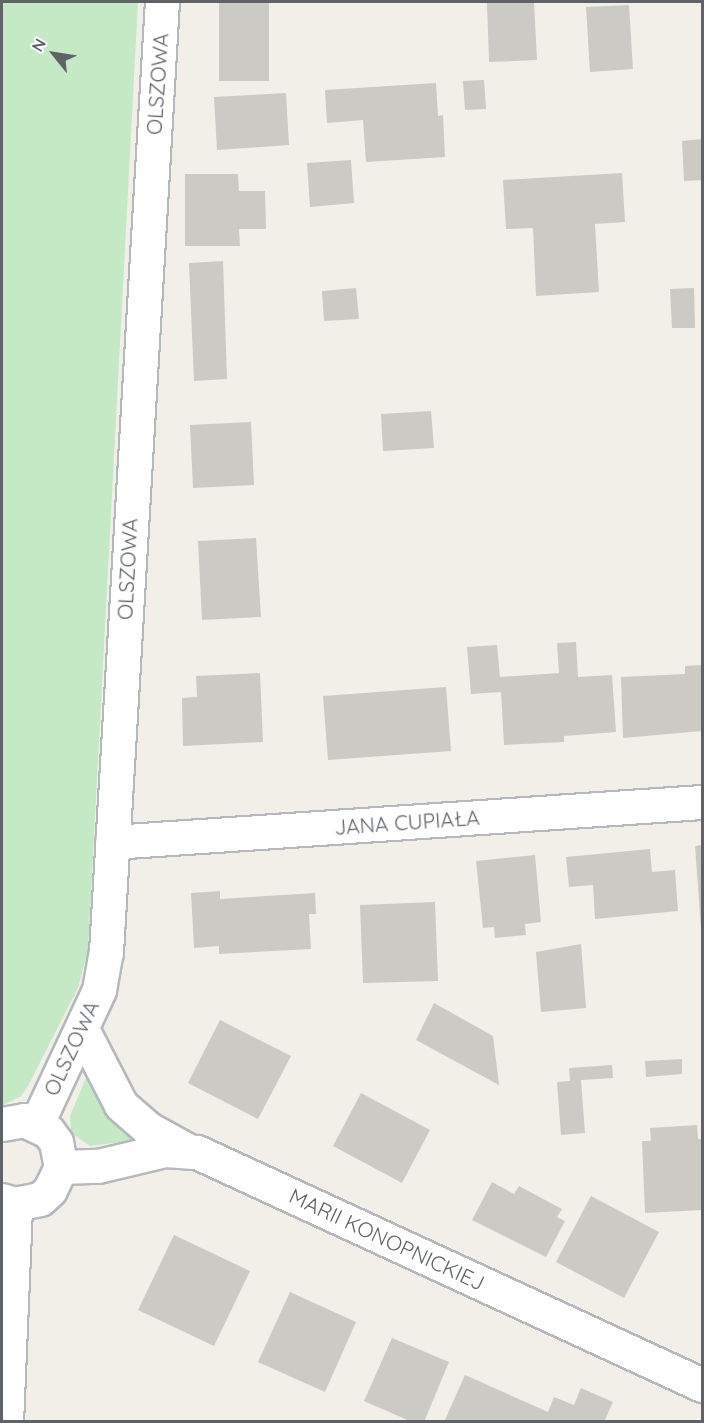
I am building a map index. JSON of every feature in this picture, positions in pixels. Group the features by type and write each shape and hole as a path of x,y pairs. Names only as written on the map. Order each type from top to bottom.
{"street":[{"name":"OLSZOWA","path":"37,1124 99,990 105,952 162,2"},
{"name":"JANA CUPIAŁA","path":"112,842 702,802"},
{"path":"82,1029 113,1095 128,1113 187,1150"},
{"path":"2,1124 24,1120 37,1124 56,1142 61,1167 50,1190 40,1199 8,1202 6,1422"},
{"name":"MARII KONOPNICKIEJ","path":"61,1167 88,1167 165,1150 187,1150 212,1158 702,1385"}],"green space":[{"path":"2,2 138,2 88,950 78,988 28,1086 21,1096 2,1106"},
{"path":"86,1078 104,1111 132,1137 130,1141 90,1146 71,1133 70,1116"}],"building":[{"path":"487,2 534,2 537,60 489,62"},
{"path":"219,3 269,3 269,81 219,81"},
{"path":"629,5 633,69 590,72 586,7"},
{"path":"484,80 486,109 465,110 463,81"},
{"path":"436,83 438,116 443,115 445,157 366,162 363,120 327,123 325,90"},
{"path":"286,93 289,145 217,150 214,97"},
{"path":"702,139 702,180 684,181 682,141"},
{"path":"351,160 354,203 310,207 307,163"},
{"path":"622,173 625,222 595,224 599,292 536,296 533,228 506,229 503,180"},
{"path":"185,174 238,174 239,191 265,191 266,229 239,229 240,246 185,246"},
{"path":"223,261 227,379 194,381 189,263"},
{"path":"356,288 359,319 324,321 322,291"},
{"path":"694,288 695,328 672,328 670,289"},
{"path":"431,411 434,448 383,451 381,414"},
{"path":"251,422 254,485 193,488 190,425"},
{"path":"256,538 261,617 202,620 198,541"},
{"path":"576,642 578,677 612,675 616,732 564,736 564,742 504,745 501,692 471,694 467,647 497,645 500,677 559,673 557,643"},
{"path":"702,665 702,731 623,738 621,677 685,674 685,666"},
{"path":"260,673 263,742 183,746 182,698 197,697 196,676"},
{"path":"446,687 451,751 328,760 323,696"},
{"path":"702,845 702,928 701,928 695,846"},
{"path":"650,849 652,872 675,870 678,911 595,919 593,885 569,887 566,857"},
{"path":"535,855 541,922 525,924 526,935 495,938 494,927 483,928 476,861"},
{"path":"220,891 220,899 315,893 316,914 309,914 311,949 219,954 219,946 194,948 191,893"},
{"path":"435,902 438,981 363,983 360,905"},
{"path":"581,944 586,1008 541,1012 536,952"},
{"path":"434,1003 493,1036 499,1085 416,1040"},
{"path":"220,1020 291,1056 258,1119 188,1083"},
{"path":"682,1059 682,1074 646,1077 645,1061"},
{"path":"612,1065 613,1078 581,1080 585,1133 561,1135 557,1082 570,1081 569,1068"},
{"path":"361,1093 430,1130 402,1183 333,1146"},
{"path":"697,1125 698,1139 702,1139 702,1210 645,1213 642,1141 651,1141 650,1128"},
{"path":"492,1182 514,1194 519,1186 562,1209 557,1217 565,1221 546,1257 472,1220"},
{"path":"591,1196 659,1232 624,1298 556,1262"},
{"path":"174,1235 250,1271 214,1346 138,1310"},
{"path":"290,1292 356,1322 325,1392 258,1362"},
{"path":"392,1338 449,1362 424,1422 412,1422 364,1401"},
{"path":"465,1375 548,1412 554,1397 574,1405 581,1388 613,1402 604,1422 444,1422"}]}
